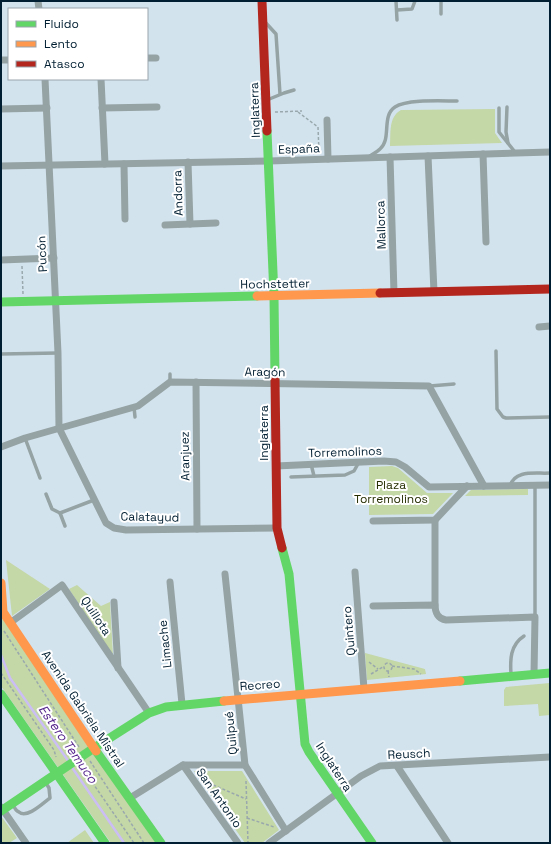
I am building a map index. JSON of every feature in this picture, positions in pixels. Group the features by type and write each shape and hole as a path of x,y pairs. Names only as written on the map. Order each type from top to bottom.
{"street":[{"name":"Inglaterra","path":"262,1 274,296 277,528 290,574 305,744 370,842"},
{"path":"148,58 156,58"},
{"name":"Pucón","path":"46,80 58,352 59,428"},
{"path":"102,80 105,164"},
{"path":"102,108 157,107"},
{"path":"1,109 47,108"},
{"path":"327,120 328,159"},
{"name":"España","path":"1,166 268,161 550,152"},
{"path":"483,154 486,242"},
{"path":"428,156 434,292"},
{"name":"Mallorca","path":"390,157 394,293"},
{"name":"Andorra","path":"188,162 190,224"},
{"path":"124,164 125,219"},
{"name":"Andorra","path":"165,225 216,223"},
{"path":"1,260 54,258"},
{"name":"Hochstetter","path":"1,302 550,290"},
{"path":"539,326 550,326"},
{"name":"Aragón","path":"1,447 59,428 139,407 170,378 196,382 429,386"},
{"name":"Aranjuez","path":"196,382 197,529"},
{"path":"429,386 484,486"},
{"name":"Calatayud","path":"59,428 106,522 114,528 126,530 277,528"},
{"name":"Torremolinos","path":"276,466 359,462 396,462 405,467 428,487 550,485"},
{"path":"467,486 435,520 435,611 442,619 535,617 534,674"},
{"path":"373,521 435,520"},
{"name":"Quintero","path":"355,572 364,689"},
{"name":"Quilpué","path":"225,574 245,765 286,831"},
{"name":"Limache","path":"170,582 182,704"},
{"name":"Avenida Gabriela Mistral","path":"1,583 5,625 162,843"},
{"name":"Quillota","path":"5,625 62,585 149,713"},
{"path":"114,602 118,668"},
{"path":"373,606 435,604"},
{"name":"Recreo","path":"2,809 12,804 83,757 94,748 149,713 166,707 182,704 238,699 550,673"},
{"path":"1,694 59,772 104,843"},
{"name":"Reusch","path":"269,843 337,793 380,766 550,757"},
{"path":"130,798 183,766 245,765"},
{"name":"San Antonio","path":"183,766 238,843"},
{"path":"397,766 448,843"},
{"path":"2,809 26,843"}],"lane":[{"path":"396,1 397,20"},
{"path":"396,10 412,9 415,1"},
{"path":"441,1 441,14"},
{"path":"263,19 276,34 280,94"},
{"path":"266,100 294,90"},
{"path":"367,157 380,150 385,144 388,117 392,109 395,107 404,103 457,101"},
{"path":"507,107 506,137 509,145"},
{"path":"499,108 499,132 515,153"},
{"path":"496,351 497,409 503,417 550,417"},
{"path":"1,354 58,352"},
{"path":"429,386 454,384"},
{"path":"135,417 139,407"},
{"path":"25,438 40,478"},
{"path":"291,477 348,474 356,469 359,462"},
{"path":"311,464 314,476"},
{"path":"510,486 513,480 520,474 550,473"},
{"path":"535,486 535,617"},
{"path":"46,494 52,509 60,513 65,526"},
{"path":"60,513 95,500"},
{"path":"511,676 510,666 513,648 524,636"},
{"path":"12,804 18,812 28,814 50,798 49,788 45,782"}],"path":[{"path":"267,113 302,111"},
{"path":"298,112 318,127 319,159"},
{"path":"22,260 24,302"},
{"path":"5,625 83,757 144,843"},
{"path":"368,676 388,663 392,666 414,669 421,674"},
{"path":"388,671 391,670 392,666"},
{"path":"384,667 385,670 388,671 389,677"},
{"path":"1,673 54,750 57,760"},
{"path":"83,757 80,765 134,843"},
{"path":"246,778 248,843"},
{"path":"200,780 246,799"},
{"path":"247,818 286,831"}],"green space":[{"path":"495,109 495,133 502,143 390,146 392,121 401,110"},
{"name":"Plaza Torremolinos","path":"392,466 398,468 427,493 453,493 433,514 369,515 369,467"},
{"path":"528,489 528,495 465,496 471,490"},
{"path":"6,560 50,589 12,616"},
{"path":"77,585 101,606 110,602 113,656 69,589"},
{"path":"1,616 157,843 111,843 1,686"},
{"path":"365,653 425,669 426,674 367,680"},
{"path":"550,683 550,715 539,716 538,704 504,706 504,690 506,687"},
{"path":"194,771 242,771 279,830 262,843 245,843"},
{"path":"1,816 17,838 9,843 1,843"},
{"path":"85,830 94,843 67,843"}],"waterway":[{"name":"Estero Temuco","path":"1,655 10,678 69,762"},
{"name":"Estero Temuco","path":"71,766 124,843"}],"traffic: fast":[{"path":"267,131 274,296 275,379"},
{"path":"1,302 257,296"},
{"path":"282,548 289,574 305,744 372,843"},
{"path":"460,681 550,673"},
{"path":"1,694 105,843"},
{"path":"1,811 149,713 166,707 224,701"},
{"path":"96,751 161,843"}],"traffic: slow":[{"path":"257,296 380,293"},
{"path":"1,583 3,612 96,751"},
{"path":"224,701 460,681"}],"traffic: jam":[{"path":"262,1 267,131"},
{"path":"380,293 550,289"},
{"path":"275,379 277,528 282,548"}]}
